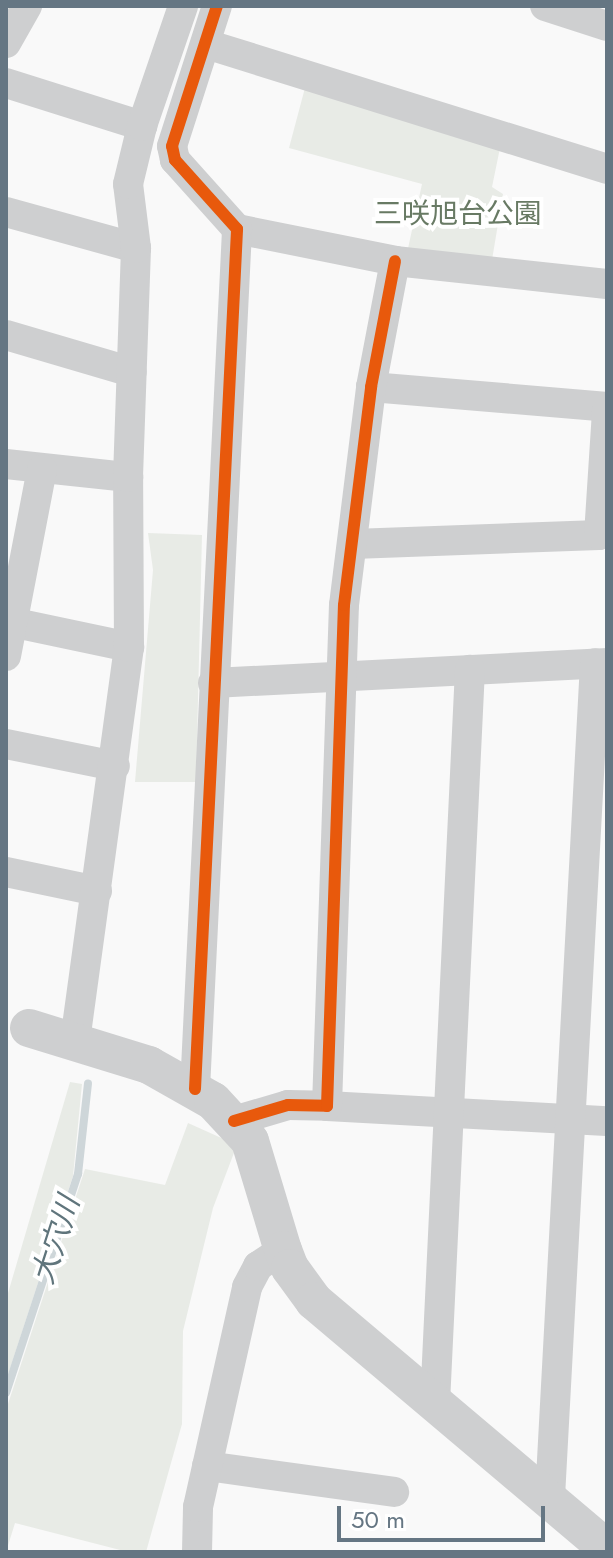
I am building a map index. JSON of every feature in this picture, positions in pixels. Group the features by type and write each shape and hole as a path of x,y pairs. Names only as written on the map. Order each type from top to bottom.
{"street":[{"path":"6,43 27,6"},
{"path":"75,1041 129,647 128,477 136,248 128,184 142,126 183,6"},
{"path":"217,6 172,146 175,160 237,229 395,261 607,284"},
{"path":"545,6 607,26"},
{"path":"206,44 607,169"},
{"path":"6,83 142,126"},
{"path":"6,212 136,248"},
{"path":"195,1089 237,229"},
{"path":"327,1106 344,676 344,605 371,387 395,261"},
{"path":"6,335 132,372"},
{"path":"353,544 599,535 607,410 371,387"},
{"path":"6,464 128,477"},
{"path":"6,656 9,622 42,469"},
{"path":"9,622 129,647"},
{"path":"213,683 601,663 570,1119 550,1497"},
{"path":"435,1403 470,670"},
{"path":"6,744 115,766"},
{"path":"6,872 97,891"},
{"path":"18,1026 149,1065 195,1089 234,1121 250,1141 290,1268 314,1301 550,1497 607,1549"},
{"path":"234,1121 288,1105 607,1121"},
{"path":"197,1552 198,1507 247,1287 258,1266 283,1250"},
{"path":"207,1466 394,1492"}],"green space":[{"name":"三咲旭台公園","path":"306,84 500,148 492,187 503,194 492,260 407,253 422,184 289,148"},
{"path":"148,533 202,535 196,782 135,782 153,570"},
{"path":"70,1082 82,1084 73,1176 6,1381 6,1300"},
{"path":"188,1123 237,1145 213,1208 183,1331 182,1424 146,1552 128,1552 15,1523 6,1552 6,1410 85,1169 165,1185"}],"waterway":[{"name":"大穴川","path":"6,1393 78,1174 88,1084"}],"cycle path":[{"path":"195,1089 237,229 175,160 172,146 217,6"},
{"path":"234,1121 288,1105 327,1106 344,605 371,387 395,261"}]}
